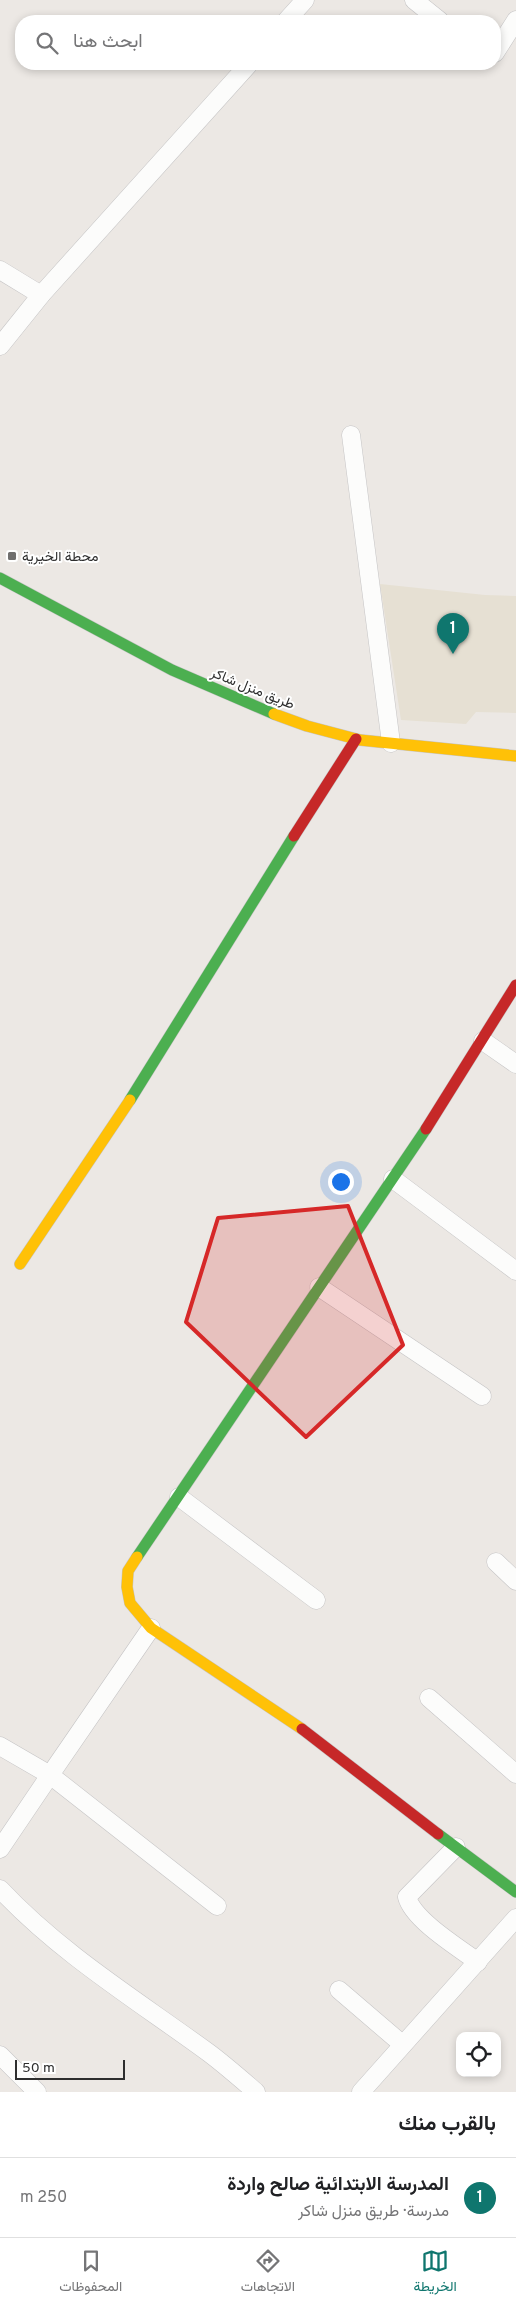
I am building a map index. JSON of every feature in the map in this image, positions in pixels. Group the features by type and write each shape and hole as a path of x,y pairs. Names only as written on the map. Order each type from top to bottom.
{"street":[{"path":"291,15 305,0"},
{"path":"414,0 433,15"},
{"path":"501,44 516,20"},
{"path":"0,346 41,295 243,70"},
{"path":"0,270 41,295"},
{"path":"351,435 391,743"},
{"name":"طريق منزل شاكر","path":"0,578 194,680 236,699 310,726 356,739 482,754 516,756"},
{"path":"20,1264 148,1072 203,981 356,739"},
{"path":"516,985 484,1041 393,1179 128,1571 126,1587 130,1603 151,1628 304,1730 516,1892"},
{"path":"484,1041 516,1064"},
{"path":"393,1179 516,1271"},
{"path":"319,1287 482,1396"},
{"path":"179,1497 316,1600"},
{"path":"496,1562 516,1582"},
{"path":"0,1849 151,1628"},
{"path":"428,1698 516,1774"},
{"path":"0,1746 50,1775 119,1827 217,1906"},
{"path":"456,1847 407,1897 409,1903 419,1916 478,1962"},
{"path":"0,1889 21,1911 95,1972 211,2054 256,2092"},
{"path":"361,2092 516,1918"},
{"path":"339,1990 402,2044"},
{"path":"0,2055 37,2092"}],"highlighted area":[{"path":"348,1206 403,1345 306,1437 186,1322 218,1218"}],"shaded area":[{"path":"380,584 485,595 516,596 516,713 476,712 466,724 401,720"}],"traffic: fast":[{"path":"0,578 172,670 274,714"},
{"path":"130,1100 294,836"},
{"path":"137,1557 426,1129"},
{"path":"438,1834 516,1892"}],"traffic: slow":[{"path":"274,714 307,726 360,740 516,756"},
{"path":"20,1264 130,1100"},
{"path":"137,1557 128,1571 127,1587 130,1603 151,1628 302,1729"}],"traffic: jam":[{"path":"294,836 356,739"},
{"path":"426,1129 516,985"},
{"path":"302,1729 438,1834"}],"place":[{"name":"محطة الخيرية","path":"12,556"},
{"name":"المدرسة الابتدائية صالح واردة","path":"453,654"}]}
